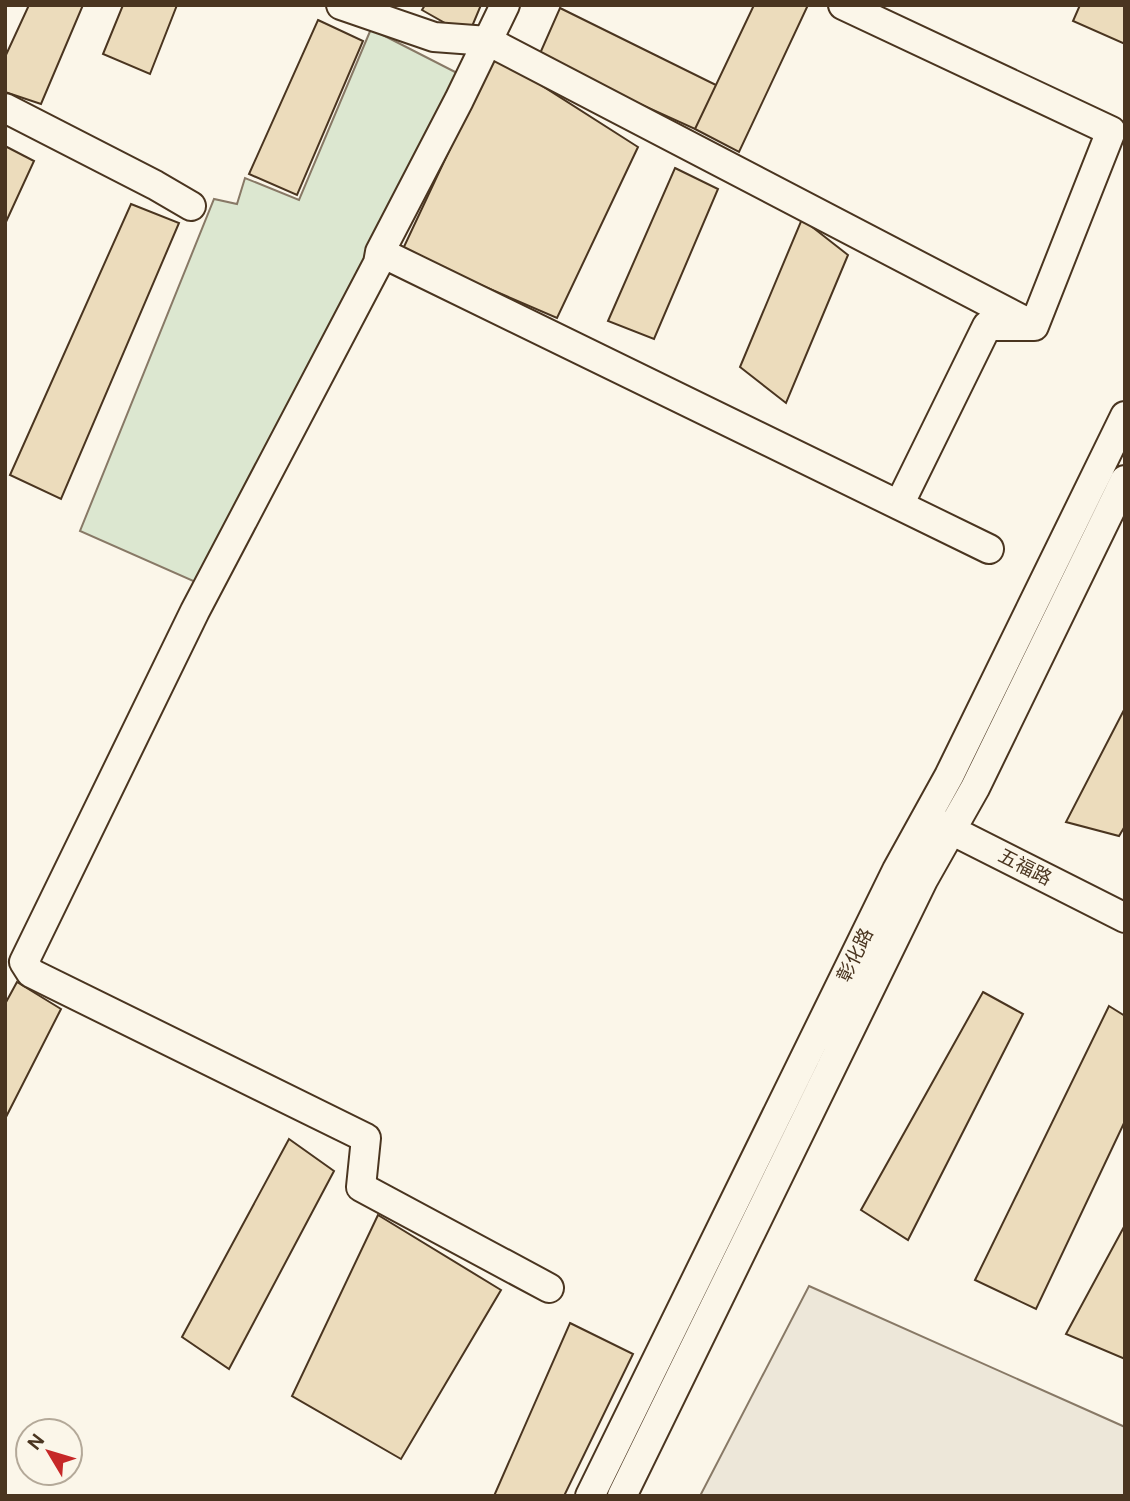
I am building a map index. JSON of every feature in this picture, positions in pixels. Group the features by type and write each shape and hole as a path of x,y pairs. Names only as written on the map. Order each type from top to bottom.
{"street":[{"path":"341,5 434,37 488,41 1034,326"},
{"path":"505,5 380,252 378,263 200,601 24,962 31,973 366,1138 361,1188 549,1288"},
{"path":"843,5 1111,131 1034,326"},
{"path":"5,108 191,206"},
{"path":"380,252 989,549"},
{"path":"899,505 987,326 1034,326"},
{"name":"彰化路","path":"590,1496 897,870 955,763 1125,416"},
{"name":"彰化路","path":"622,1496 911,905 975,788 1125,480"},
{"name":"五福路","path":"925,817 1125,918"}],"green space":[{"path":"371,29 463,76 200,584 80,531 214,199 237,204 245,178 299,200"}],"shaded area":[{"path":"809,1286 1125,1427 1125,1496 700,1496"}],"building":[{"path":"29,5 83,5 41,104 5,92 5,57"},
{"path":"123,5 177,5 150,74 103,54"},
{"path":"425,5 481,5 468,36 422,10"},
{"path":"754,5 808,5 739,152 695,129"},
{"path":"1080,5 1125,5 1125,44 1073,21"},
{"path":"560,8 716,85 695,129 538,58"},
{"path":"318,20 363,41 297,195 249,174"},
{"path":"494,55 638,147 557,318 402,251"},
{"path":"5,146 34,161 5,224"},
{"path":"675,168 718,189 654,339 608,321"},
{"path":"131,204 179,223 61,499 10,475"},
{"path":"802,219 848,255 786,403 740,367"},
{"path":"1125,708 1125,826 1119,836 1066,822"},
{"path":"17,982 61,1009 5,1119 5,1004"},
{"path":"983,992 1023,1014 908,1240 861,1210"},
{"path":"1109,1006 1125,1016 1125,1121 1036,1309 975,1280"},
{"path":"289,1139 334,1171 229,1369 182,1337"},
{"path":"378,1215 501,1290 401,1459 292,1396"},
{"path":"1125,1225 1125,1359 1066,1334"},
{"path":"570,1323 633,1354 564,1496 494,1496"}]}
